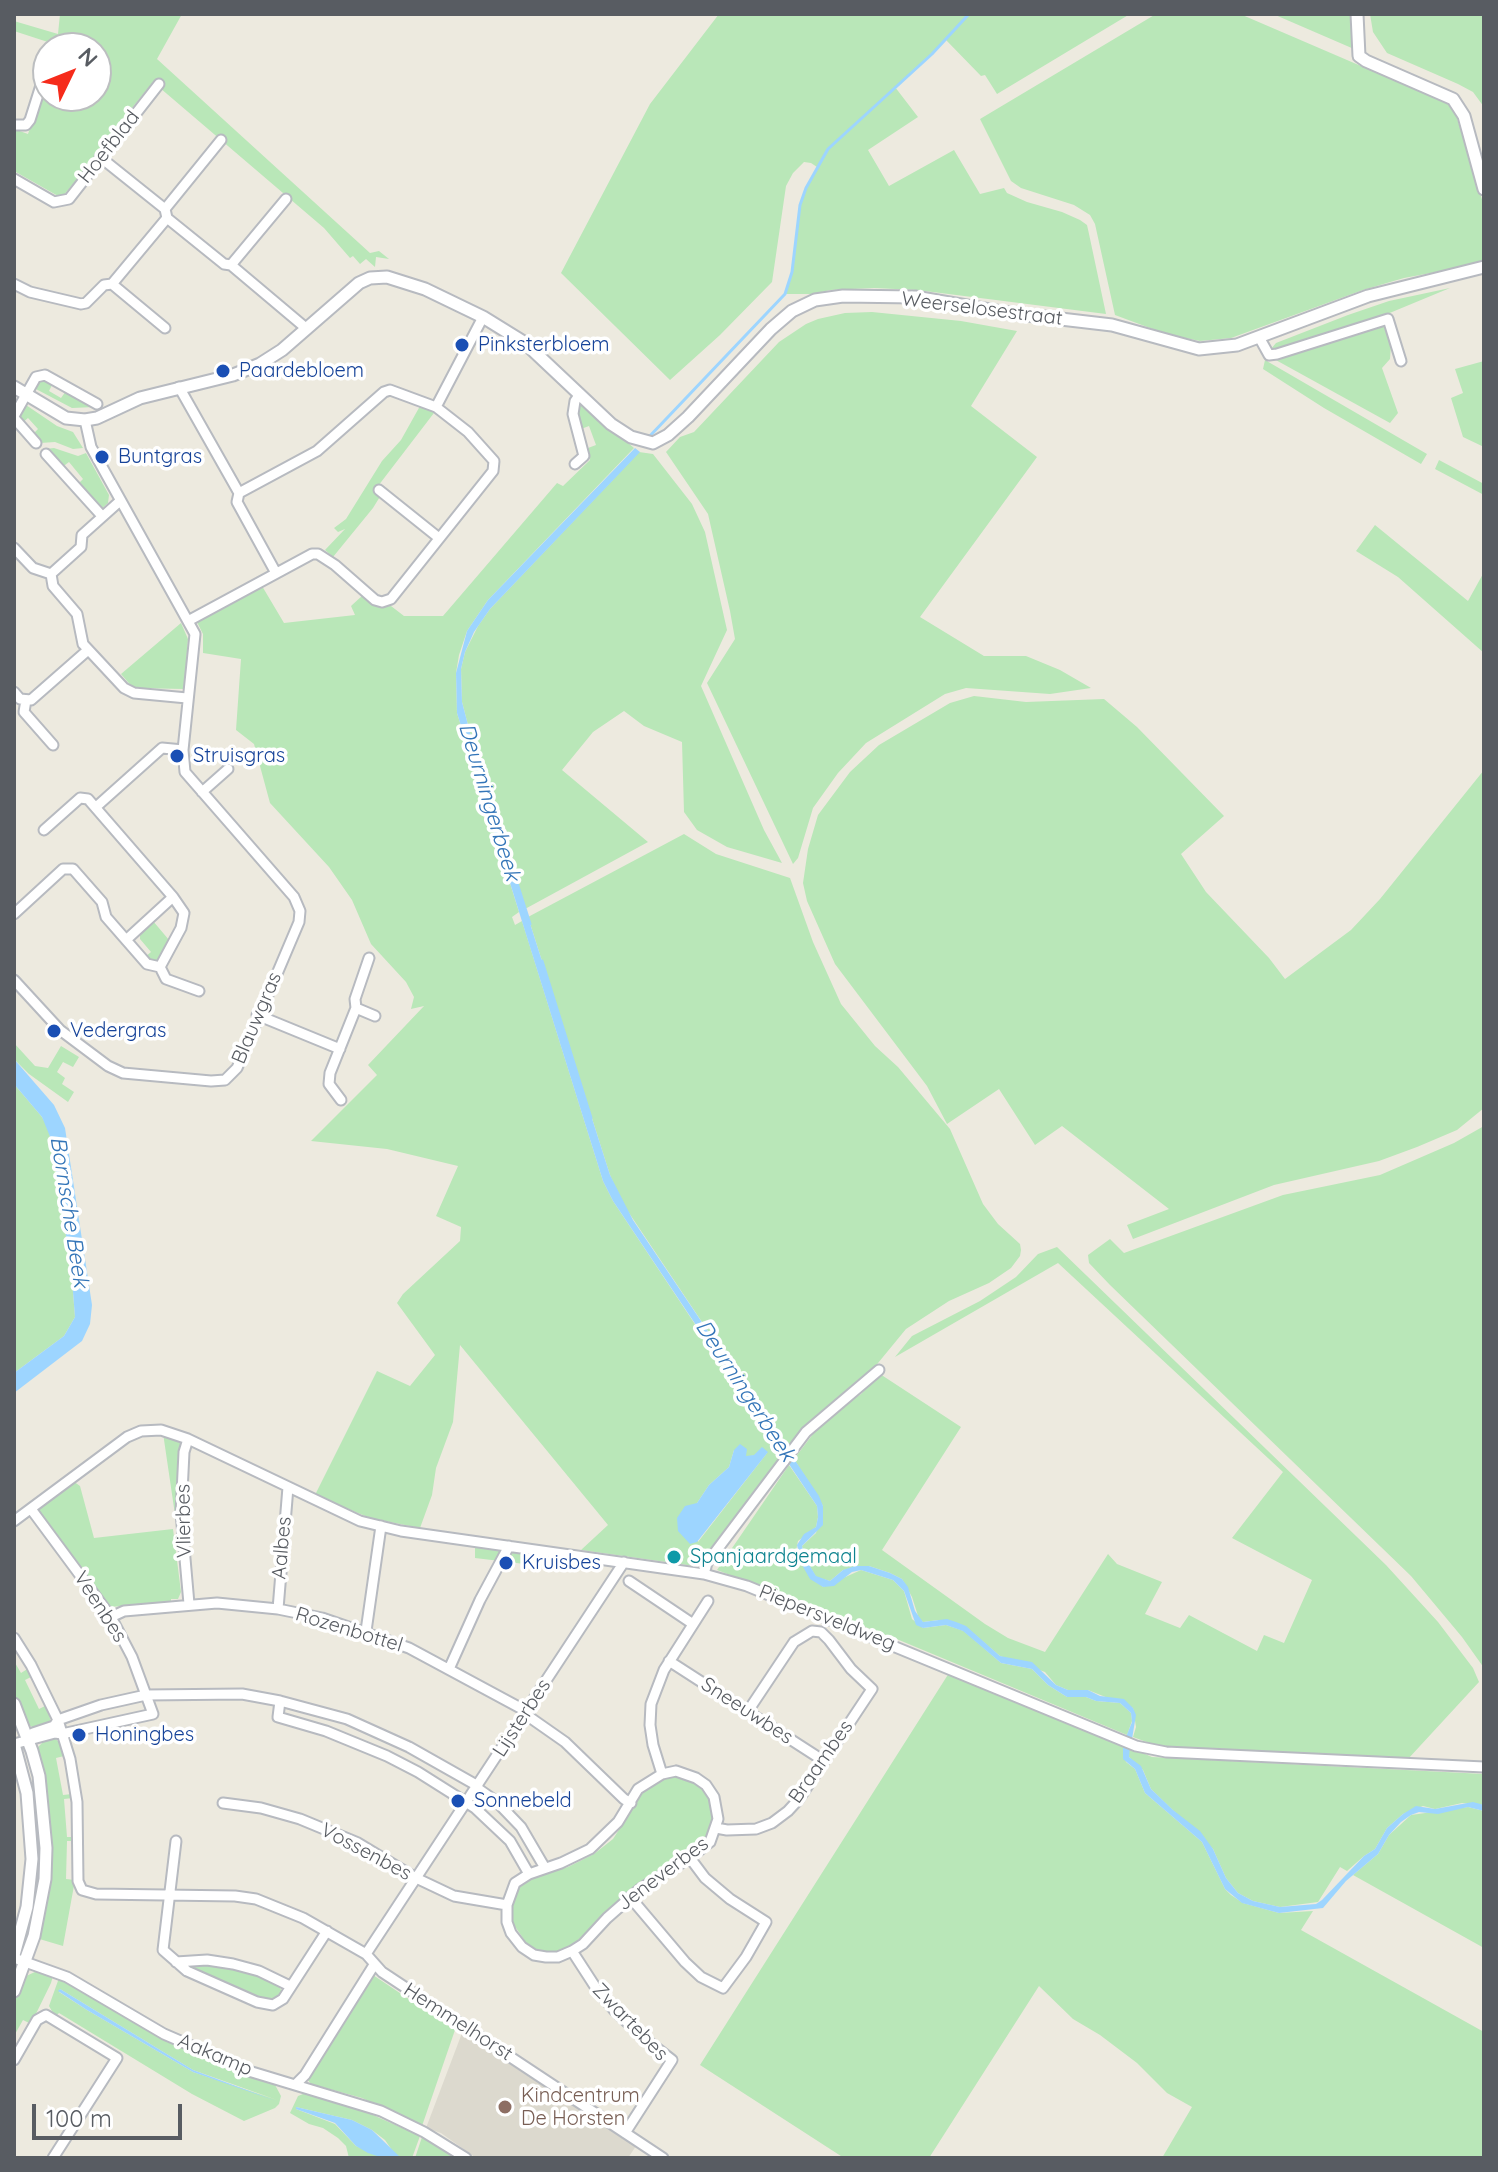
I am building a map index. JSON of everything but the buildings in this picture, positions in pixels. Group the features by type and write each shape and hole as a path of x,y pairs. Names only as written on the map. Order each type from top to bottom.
{"street":[{"path":"1357,14 1359,56 1453,99 1464,116 1484,189"},
{"name":"Hoefblad","path":"14,179 54,202 69,199 159,84"},
{"path":"14,125 26,125 33,112"},
{"path":"14,284 30,292 81,304 92,299 104,285 112,284 221,140"},
{"path":"100,157 224,264 231,265 307,329"},
{"path":"231,265 286,199"},
{"name":"Weerselosestraat","path":"85,420 97,418 140,398 244,371 282,350 359,283 377,277 412,284 483,317 525,343 611,424 653,443 668,435 771,329 792,311 815,300 843,296 915,297 1001,312 1112,325 1199,349 1237,345 1368,296 1484,267"},
{"path":"112,284 165,328"},
{"path":"436,407 483,317"},
{"path":"1259,337 1269,355 1277,354 1388,319 1401,361"},
{"path":"36,443 14,417 36,377 45,375 97,404"},
{"path":"14,387 58,415 85,420"},
{"path":"179,387 239,493 237,502 276,573"},
{"path":"188,621 312,554 318,554 375,600 382,602 391,599 495,466 468,432 436,407 390,390 317,451 239,493"},
{"path":"575,464 584,456 573,414 575,401 580,394"},
{"name":"Blauwgras","path":"14,980 60,1030 108,1066 137,1076 225,1080 237,1068 299,922 300,911 294,897 185,772 183,750 187,698 196,641 188,621 91,447 85,420"},
{"path":"46,454 102,516"},
{"path":"379,490 439,538"},
{"path":"51,574 81,547 82,535 120,501"},
{"path":"14,548 33,568 51,574"},
{"path":"51,574 53,586 77,614 83,644 128,691 187,698"},
{"path":"14,692 20,699 31,700 88,650"},
{"path":"26,700 24,712 53,745"},
{"path":"96,807 162,748 183,750"},
{"path":"202,792 228,769"},
{"path":"44,830 80,798 88,799 173,897 184,913 181,928 160,967"},
{"path":"14,914 63,869 73,869 102,902 106,917 147,964 160,967"},
{"path":"126,940 173,897"},
{"path":"341,1100 329,1084 330,1073 356,1008 355,999 369,958"},
{"path":"160,967 166,979 199,991"},
{"path":"356,1008 375,1016"},
{"path":"257,1015 340,1049"},
{"path":"704,1574 707,1563 814,1423 879,1370"},
{"name":"Piepersveldweg","path":"14,1521 134,1433 161,1430 188,1439 348,1516 381,1526 704,1574 747,1586 1136,1746 1166,1752 1484,1767"},
{"name":"Vlierbes","path":"188,1439 184,1452 181,1513 189,1604"},
{"name":"Aalbes","path":"278,1609 288,1487"},
{"name":"Veenbes","path":"31,1509 111,1617 132,1657 153,1714 62,1734"},
{"path":"366,1631 381,1526"},
{"path":"449,1669 509,1546"},
{"name":"Lijsterbes","path":"366,1954 624,1562"},
{"path":"629,1581 693,1624"},
{"path":"572,1951 558,1957 546,1957 534,1955 522,1947 507,1922 507,1905 515,1883 529,1874 590,1849 618,1822 638,1789 662,1774 653,1745 651,1704 669,1661 708,1601"},
{"name":"Rozenbottel","path":"111,1617 124,1611 217,1603 278,1609 366,1631 449,1669 526,1712 565,1742 631,1803"},
{"name":"Braambes","path":"716,1828 748,1829 772,1823 799,1799 872,1689 821,1632 812,1631 794,1642 748,1711"},
{"path":"14,1638 58,1720 70,1759 77,1802 79,1887 96,1894 171,1893 256,1899 327,1931 366,1954 374,1965 305,2075 296,2084"},
{"name":"Sneeuwbes","path":"669,1661 824,1761"},
{"path":"28,1739 33,1733 54,1726 58,1720 101,1705 146,1695 242,1694 280,1701 347,1719 409,1747 477,1787 521,1827 545,1868"},
{"path":"280,1701 278,1717 326,1731 387,1756 488,1817 503,1832 529,1874"},
{"path":"14,1704 28,1739 43,1803 46,1848 41,1906 18,1958"},
{"path":"14,1991 32,1851 27,1793 14,1744 55,1733 62,1734"},
{"name":"Jeneverbes","path":"572,1951 630,1897 710,1842 716,1828 718,1809 706,1785 686,1772 662,1774"},
{"name":"Vossenbes","path":"223,1803 261,1808 326,1829 454,1896 507,1905"},
{"path":"176,1841 163,1950 176,1962 209,1981 268,2006 283,1999 327,1931"},
{"path":"630,1897 666,1942 701,1977 723,1988 766,1922 730,1899 705,1878 690,1858"},
{"name":"Zwartebes","path":"572,1951 614,2010 672,2060 625,2133"},
{"name":"Aakamp","path":"18,1958 67,1977 164,2034 252,2072 381,2111 424,2132 466,2158"},
{"path":"176,1962 207,1960 233,1964 259,1971 290,1986"},
{"name":"Hemmelhorst","path":"374,1965 659,2157"},
{"path":"14,2060 41,2016 54,2018 117,2058 53,2158"}],"shaded area":[{"name":"Kindcentrum De Horsten","path":"462,2033 636,2146 628,2158 476,2158 441,2133 426,2128"}],"green space":[{"path":"60,14 182,14 157,59 370,253 379,251 389,259 376,257 375,267 366,259 360,264 353,256 350,258 324,228 153,82 63,196 14,171 14,129 28,134 35,112 112,112 112,32 58,32"},
{"path":"719,14 1130,14 997,94 985,75 981,76 946,40 895,87 918,117 868,150 889,186 954,150 980,194 1004,188 1007,193 1027,202 1080,220 1087,225 1106,314 917,290 874,288 785,294 792,272 800,205 817,167 804,162 786,186 772,282 670,380 561,273 650,104"},
{"path":"1156,14 1240,14 1447,103 1456,115 1484,206 1484,263 1404,278 1363,290 1231,338 1200,341 1166,334 1115,315 1095,224 1090,215 1074,205 1021,188 1011,181 980,119"},
{"path":"1273,14 1353,14 1354,49"},
{"path":"1370,14 1484,14 1484,107 1473,92 1387,53 1373,32"},
{"path":"14,21 51,32 32,32 32,37 14,31"},
{"path":"1450,288 1380,317 1280,349 1271,349 1276,343 1389,301"},
{"path":"872,312 961,321 1017,331 971,406 1037,457 920,617 984,656 1026,656 1060,670 1091,688 1050,694 966,688 945,694 866,743 838,773 813,808 798,858 793,864 707,683 735,639 708,514 666,452 680,437 694,432 779,342 818,319 845,313"},
{"path":"1383,325 1391,345 1390,359 1382,368 1398,413 1390,423 1274,359 1319,347"},
{"path":"1265,360 1427,454 1421,464 1263,369"},
{"path":"1484,361 1484,447 1463,437 1451,398 1463,393 1455,369"},
{"path":"45,379 53,383 49,391 61,398 66,391 95,407 72,408 34,388 38,381"},
{"path":"23,403 57,426 73,432 83,448 73,449 55,442 40,443 32,435 38,429 28,418 21,424 18,420"},
{"path":"583,404 634,448 488,600 467,631 456,673 457,713 519,912 512,917 515,925 522,921 603,1181 613,1201 782,1455 707,1558 694,1566 581,1550 608,1525 460,1345 453,1422 436,1468 432,1495 420,1528 370,1518 315,1495 377,1371 410,1386 435,1355 397,1303 460,1241 461,1227 436,1216 458,1166 387,1149 311,1141 377,1075 368,1065 424,1006 411,1009 414,997 406,982 371,944 352,900 329,867 270,803 254,744 236,730 241,659 203,653 203,634 197,622 262,586 284,623 355,615 351,606 363,595 377,607 391,606 404,616 443,616 557,483 563,486 590,460 588,448 596,445 589,426 581,429 577,415 579,406","holes":["734,1450 746,1457 767,1453 698,1542 697,1503 709,1485 729,1467"]},
{"path":"420,406 437,409 375,490 381,495 373,508 333,557 325,550 345,529 338,532 334,528 346,519 382,461 401,440"},
{"path":"54,448 78,456 86,453 109,495 108,503 100,510 77,485 83,479 69,462 61,468 45,449"},
{"path":"639,452 653,454 692,504 705,532 727,630 701,686 764,830 782,863 727,847 697,830 684,812 682,742 644,726 624,711 593,732 562,770 648,842 525,909 462,702 461,669 465,652 490,609"},
{"path":"1439,460 1484,484 1484,495 1435,469"},
{"path":"1375,525 1468,601 1484,572 1484,653 1398,577 1356,551"},
{"path":"181,623 188,639 184,689 133,688 121,674"},
{"path":"974,696 1026,702 1104,699 1137,727 1224,816 1181,854 1206,892 1285,979 1351,930 1380,899 1484,770 1484,1108 1457,1130 1417,1147 1379,1161 1274,1185 1133,1239 1127,1225 1169,1209 1062,1126 1035,1145 999,1089 947,1124 927,1086 835,964 807,901 803,883 808,849 818,815 850,772 879,745 950,703"},
{"path":"684,834 716,854 790,878 813,942 841,1004 950,1129 983,1204 998,1224 1020,1244 1020,1256 1011,1268 989,1283 949,1301 906,1329 869,1374 818,1414 787,1449 621,1201 528,917"},
{"path":"153,921 169,940 163,957 155,961 145,957 151,952 140,939 140,932"},
{"path":"14,1043 35,1066 48,1068 61,1046 79,1057 73,1067 63,1062 57,1072 65,1078 62,1084 74,1092 68,1102 14,1059"},
{"path":"14,1084 49,1130 71,1267 75,1317 64,1336 14,1373"},
{"path":"1484,1126 1484,1668 1411,1576 1110,1285 1089,1263 1088,1255 1110,1239 1124,1253 1283,1195 1380,1175 1454,1143"},
{"path":"1057,1247 1386,1565 1438,1622 1473,1668 1479,1682 1408,1759 1160,1747 1133,1737 1136,1727 1133,1708 1088,1690 1068,1690 1056,1685 1045,1672 1000,1656 966,1627 939,1620 923,1622 902,1579 890,1573 869,1566 843,1570 830,1581 816,1577 802,1546 816,1533 823,1506 794,1459 831,1415 861,1394 880,1374 961,1427 882,1550 985,1624 1008,1638 1045,1652 1108,1554 1117,1564 1162,1582 1145,1614 1180,1628 1189,1615 1257,1651 1264,1635 1284,1643 1312,1580 1232,1538 1283,1472 1058,1263 895,1357 912,1336 980,1301 1016,1277 1038,1254"},
{"path":"163,1433 182,1443 178,1535"},
{"path":"789,1465 817,1506 818,1517 816,1527 798,1541 796,1551 823,1587 861,1570 893,1580 904,1591 912,1619 923,1628 946,1625 964,1631 1001,1663 1032,1669 1048,1685 1067,1697 1120,1703 1131,1713 1132,1721 1127,1735 899,1640 717,1570"},
{"path":"73,1481 80,1486 94,1538 173,1529 181,1592 178,1599 110,1607 34,1509"},
{"path":"475,1545 559,1557 558,1568 475,1558"},
{"path":"14,1661 21,1673 29,1668 33,1676 25,1680 39,1709 47,1705 51,1723 36,1729 25,1723 14,1699"},
{"path":"949,1673 1123,1745 1126,1762 1135,1769 1145,1793 1202,1842 1231,1895 1243,1903 1279,1913 1313,1911 1301,1930 1484,2032 1484,2158 1162,2158 1192,2107 1167,2093 1137,2063 1073,2019 1039,1986 929,2158 844,2158 700,2065"},
{"path":"54,1738 62,1744 64,1756 56,1758 63,1795 72,1794 73,1798 64,1799 67,1837 76,1837 76,1841 67,1841 66,1879 75,1880 63,1946 36,1938 47,1878 36,1755 37,1748 44,1741"},
{"path":"1129,1747 1152,1757 1484,1774 1484,1805 1462,1803 1435,1809 1423,1806 1403,1814 1387,1828 1375,1849 1347,1871 1340,1867 1318,1902 1280,1907 1253,1901 1238,1893 1226,1878 1213,1849 1151,1789 1143,1770 1129,1757"},
{"path":"664,1777 684,1777 703,1789 710,1798 714,1812 711,1832 700,1846 640,1884 569,1948 560,1952 543,1952 529,1947 512,1922 512,1902 520,1887 536,1876 568,1867 594,1854 613,1839 647,1786"},
{"path":"1468,1807 1484,1811 1484,1948 1353,1875 1378,1854 1389,1835 1411,1815"},
{"path":"207,1963 249,1971 278,1984 282,1992 279,1998 265,2003 188,1968 187,1964"},
{"path":"37,1971 53,1976 51,1983 31,2024 23,2020 14,2036 14,1996 24,1977"},
{"path":"373,1975 455,2030 422,2126 362,2098 311,2084 307,2079"},
{"path":"59,1978 176,2044 231,2069 274,2083 281,2096 279,2104 244,2121 192,2094 59,2013 53,2013 49,2006","holes":["60,1989 193,2070 277,2100 193,2072 87,2010 59,1992"]},
{"path":"308,2092 344,2102 420,2136 412,2158 396,2156 385,2140 352,2120 296,2107 335,2124 356,2146 386,2158 349,2158 346,2146 338,2138 290,2113 298,2096"},
{"path":"422,2137 449,2152 457,2158 415,2158"}],"water":[{"path":"635,448 640,452 490,609 474,632 461,669 462,702 473,744 610,1175 633,1220 819,1496 823,1506 823,1525 802,1546 816,1576 830,1581 843,1570 869,1566 902,1579 923,1622 947,1619 956,1622 966,1626 1000,1656 1032,1662 1056,1685 1068,1690 1088,1690 1100,1696 1124,1699 1136,1715 1132,1739 1126,1737 1132,1722 1131,1713 1120,1703 1067,1697 1048,1685 1032,1669 1001,1663 963,1631 946,1625 923,1628 916,1625 904,1591 893,1580 861,1570 852,1572 834,1586 823,1587 810,1579 802,1565 797,1545 804,1534 816,1527 817,1506 613,1201 603,1181 457,713 456,673 467,631 488,600"},
{"name":"Bornsche Beek","path":"14,1059 54,1105 65,1128 92,1305 90,1324 82,1341 14,1393 14,1373 64,1336 75,1317 71,1267 51,1139 42,1117 14,1084"},
{"path":"740,1444 747,1449 746,1456 754,1455 762,1447 768,1452 697,1542 690,1544 678,1531 677,1518 685,1506 697,1503 709,1485 729,1467 734,1450"},
{"path":"1123,1744 1130,1746 1129,1757 1141,1766 1151,1789 1200,1831 1238,1893 1253,1901 1280,1907 1316,1904 1322,1900 1364,1856 1375,1849 1387,1828 1416,1806 1435,1809 1473,1802 1484,1805 1484,1811 1468,1807 1438,1814 1419,1812 1411,1815 1389,1835 1378,1854 1346,1881 1323,1908 1279,1913 1242,1903 1225,1889 1202,1842 1145,1793 1135,1769 1123,1759"},
{"path":"60,1989 193,2070 276,2101 193,2072 87,2010 58,1991"},
{"path":"296,2107 352,2120 372,2130 401,2158 383,2158 368,2153 356,2146 335,2123"}],"waterway":[{"name":"Deurningerbeek","path":"647,439 785,294 792,272 800,205 828,149 932,54 969,14"},
{"name":"Deurningerbeek","path":"509,858 530,924"},
{"name":"Deurningerbeek","path":"542,961 591,1118"}],"place":[{"name":"Pinksterbloem","path":"462,345"},
{"name":"Paardebloem","path":"223,371"},
{"name":"Buntgras","path":"102,457"},
{"name":"Struisgras","path":"177,756"},
{"name":"Vedergras","path":"54,1031"},
{"name":"Spanjaardgemaal","path":"674,1557"},
{"name":"Kruisbes","path":"506,1563"},
{"name":"Honingbes","path":"79,1735"},
{"name":"Sonnebeld","path":"458,1801"},
{"name":"Kindcentrum De Horsten","path":"505,2107"}]}
